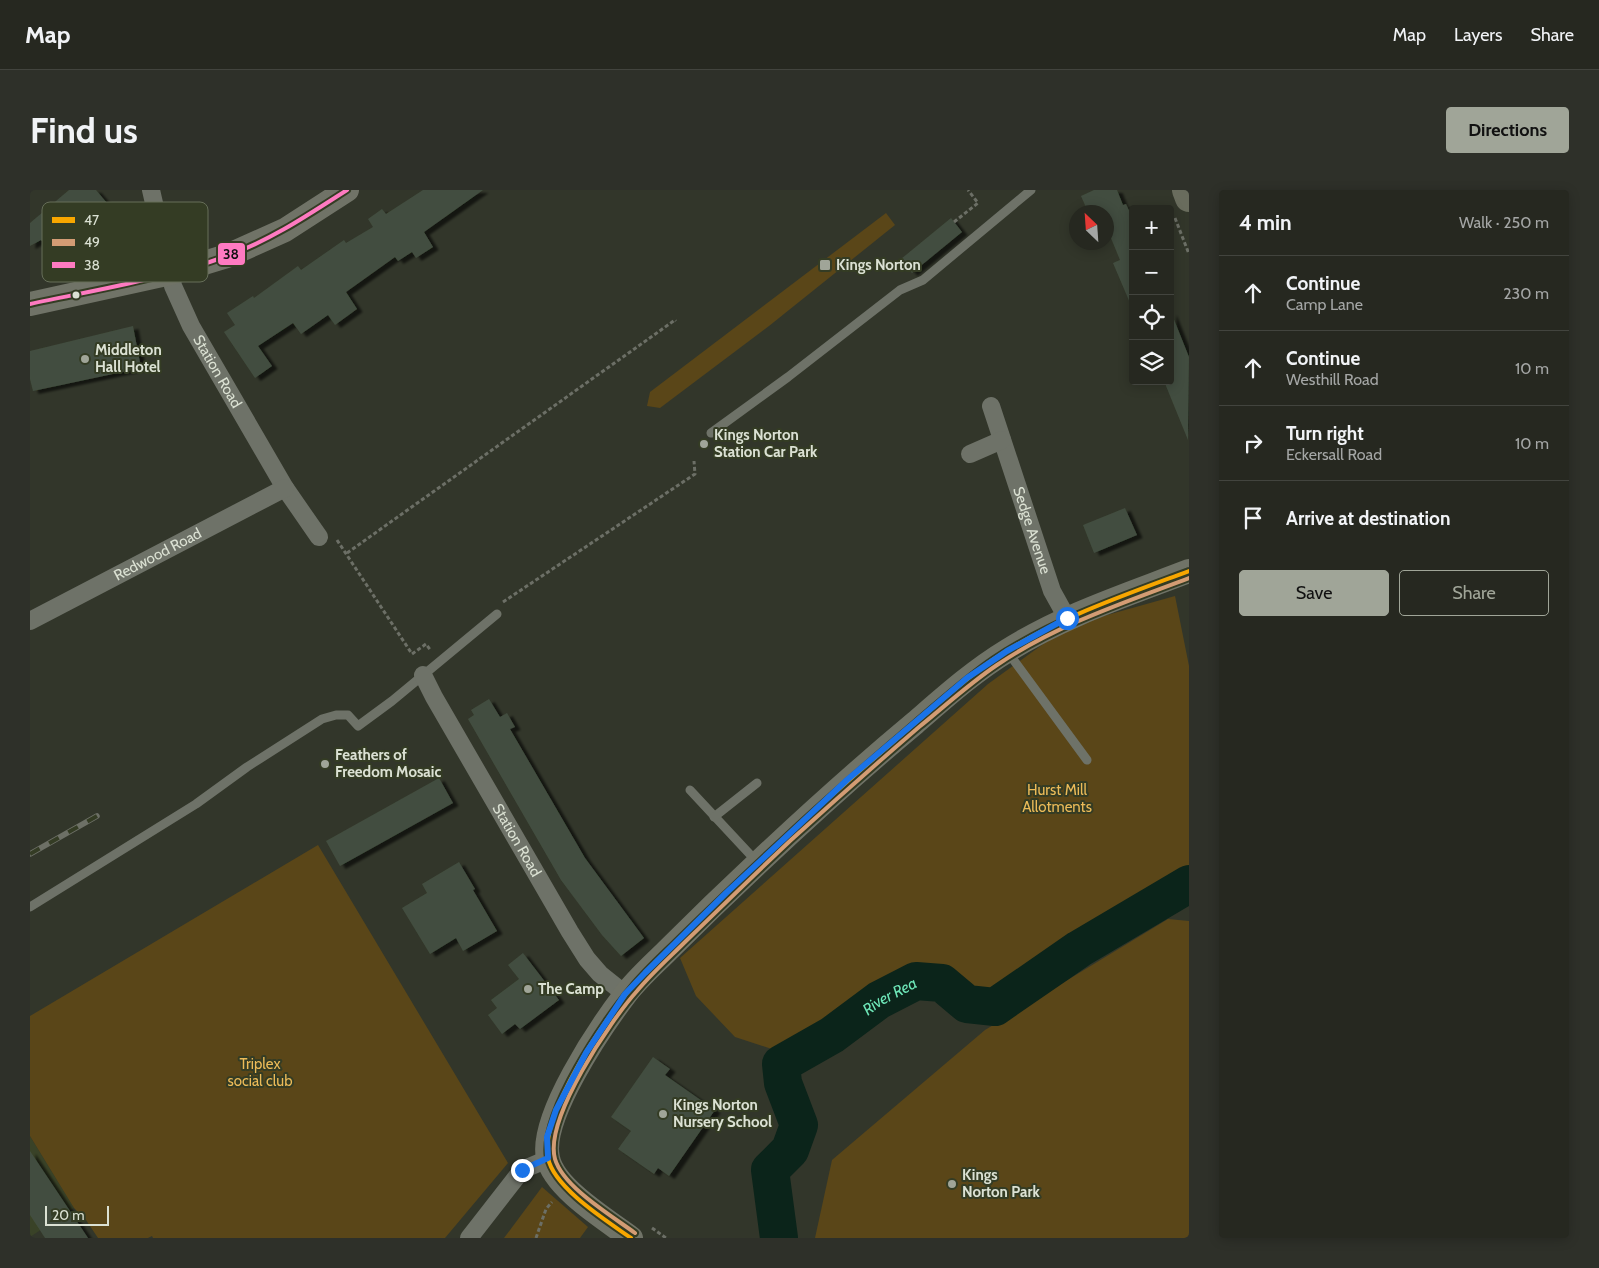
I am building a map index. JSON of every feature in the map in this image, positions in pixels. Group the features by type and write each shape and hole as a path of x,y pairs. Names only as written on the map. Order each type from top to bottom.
{"highway":[{"path":"1181,206 1186,190"}],"street":[{"path":"208,262 227,256 285,230 347,190"},
{"path":"30,304 130,282"},
{"name":"Station Road","path":"172,282 191,326 285,488 319,537"},
{"name":"Sedge Avenue","path":"991,406 1052,591 1067,618"},
{"path":"970,454 1002,440"},
{"name":"Redwood Road","path":"30,621 285,488"},
{"path":"631,1238 565,1187 557,1178 548,1158 547,1137 556,1110 586,1053 625,994 691,927 847,780 967,678 1007,651 1067,618 1189,571"},
{"name":"Station Road","path":"423,674 434,697 587,959 600,974 625,994"},
{"path":"469,1238 522,1170 548,1158"}],"lane":[{"path":"711,433 900,290 922,280 1031,190"},
{"path":"30,908 196,804 247,767 322,719 336,715 348,715 358,726 392,701 497,614"},
{"path":"1007,651 1087,760"},
{"path":"714,817 757,783"},
{"path":"690,790 758,863"}],"path":[{"path":"954,222 978,202 968,190"},
{"path":"1181,206 1189,254"},
{"path":"433,654 426,644 412,654 347,553 676,321"},
{"path":"502,602 695,474 694,461"},
{"path":"536,1238 546,1209 565,1187"}],"shaded area":[{"path":"30,1136 74,1208 30,1237"}],"green space":[{"path":"886,213 895,225 769,326 660,408 647,406 650,392"},
{"name":"Hurst Mill Allotments","path":"1175,596 1189,666 1189,876 1163,887 1077,939 1005,986 987,995 972,990 947,976 934,973 919,973 896,981 874,994 825,1028 807,1047 781,1052 735,1037 696,996 680,958 988,684 1068,626"},
{"name":"Triplex social club","path":"318,845 508,1163 445,1238 153,1238 152,1236 148,1238 98,1238 86,1220 74,1208 30,1136 30,1016"},
{"name":"Kings Norton Park","path":"1168,919 1189,921 1189,1238 815,1238 832,1160 985,1030"},
{"path":"542,1187 588,1227 580,1238 504,1238"}],"building":[{"path":"69,190 96,190 106,202 55,202"},
{"path":"423,190 483,190 424,232 433,247 416,258 412,252 398,261 395,257 346,292 357,309 335,325 328,315 301,334 293,323 258,346 272,366 255,378 224,332 235,325 227,313 253,296 254,298 298,266 301,270 344,240 346,243 373,227 368,219 382,209 386,214"},
{"path":"1094,190 1117,190 1123,205 1126,204 1129,210 1129,301 1113,263 1120,260 1114,245 1114,205 1085,205 1081,196"},
{"path":"42,213 42,241 30,246 30,223"},
{"path":"951,218 962,232 912,273 901,259"},
{"path":"1174,320 1189,357 1188,440 1166,385 1174,385"},
{"name":"Middleton Hall Hotel","path":"133,326 141,368 33,391 30,379 30,351"},
{"path":"1125,508 1137,535 1094,553 1083,525"},
{"path":"489,699 500,717 507,713 515,727 510,729 585,858 644,938 621,956 602,935 561,880 468,719 474,715 471,710"},
{"path":"439,778 453,803 340,866 326,841"},
{"path":"459,862 497,931 463,951 456,938 430,954 402,908 427,893 422,884"},
{"name":"The Camp","path":"523,953 559,1000 520,1029 515,1024 502,1034 488,1015 497,1008 491,1000 519,979 508,965"},
{"name":"Kings Norton Nursery School","path":"653,1057 670,1069 665,1075 715,1110 669,1176 658,1168 654,1174 618,1149 631,1131 611,1117"},
{"path":"30,1151 88,1238 45,1238 30,1215"}],"waterway":[{"name":"River Rea","path":"779,1238 770,1170 790,1150 799,1125 783,1083 781,1064 832,1035 879,1000 916,981 942,983 967,1004 995,1007 1079,949 1189,884"}],"railway":[{"path":"30,854 97,816"}],"transit line":[{"name":"38","path":"208,262 243,250 274,235 347,190"},
{"name":"38","path":"30,304 136,282"},
{"name":"47","path":"631,1238 583,1203 560,1181 552,1169 548,1158 548,1139 554,1117 576,1068 606,1021 632,987 650,967 817,808 944,698 984,666 1017,645 1064,620 1189,571"},
{"name":"49","path":"635,1233 589,1200 568,1180 560,1170 555,1159 554,1142 559,1120 569,1096 596,1047 625,1005 661,965 791,840 903,741 977,679 1019,651 1066,626 1189,578"}],"place":[{"name":"Kings Norton","path":"825,265"},
{"name":"Middleton Hall Hotel","path":"85,359"},
{"name":"Kings Norton Station Car Park","path":"704,444"},
{"name":"Feathers of Freedom Mosaic","path":"325,764"},
{"name":"The Camp","path":"528,989"},
{"name":"Kings Norton Nursery School","path":"663,1114"},
{"name":"Kings Norton Park","path":"952,1184"}],"route":[{"path":"522,1170 548,1158 547,1137 556,1110 586,1053 625,994 645,973 726,893 847,780 967,678 1007,651 1067,618"}]}
